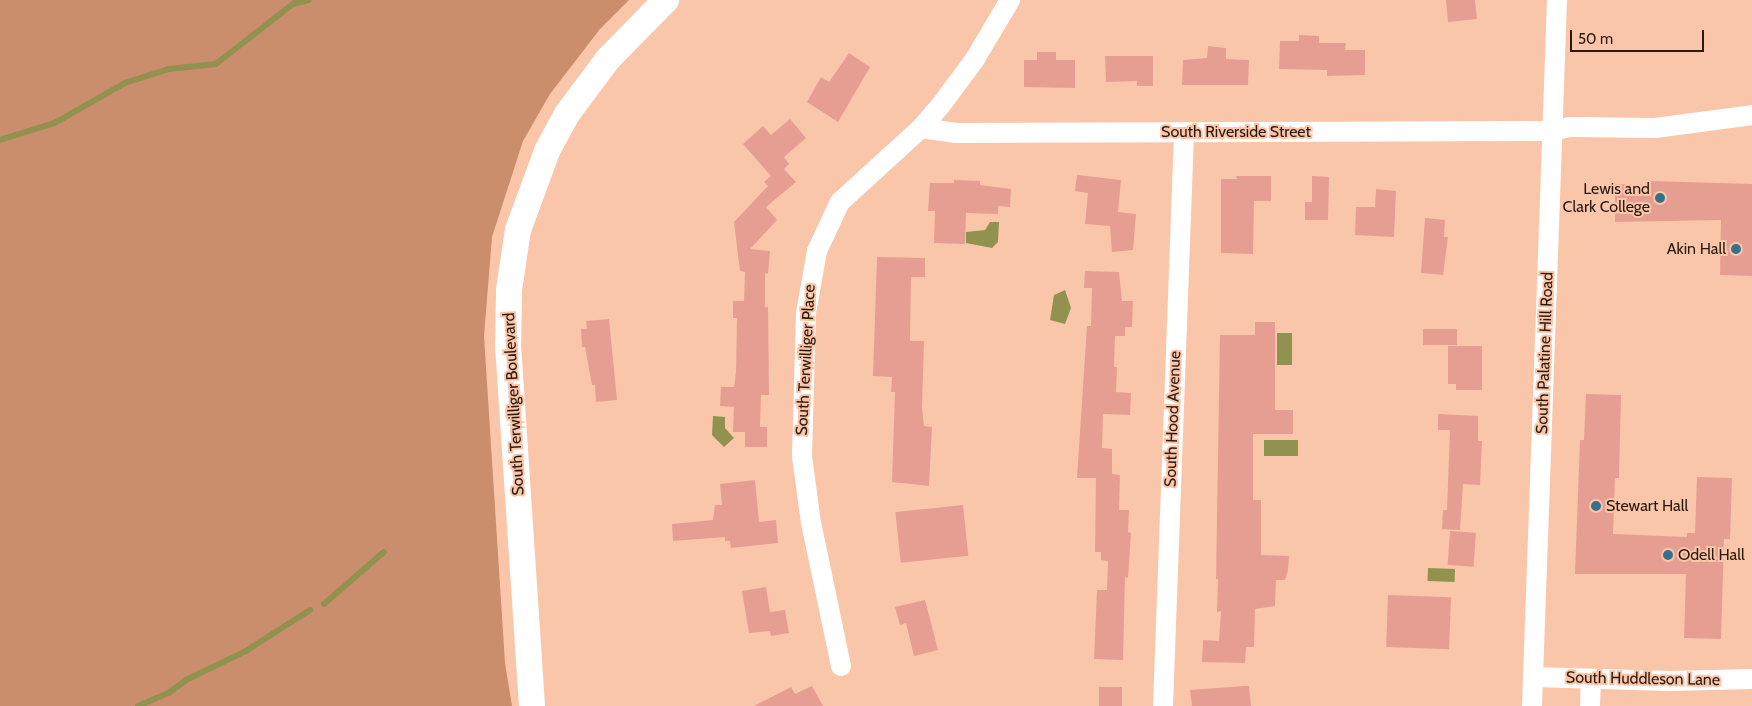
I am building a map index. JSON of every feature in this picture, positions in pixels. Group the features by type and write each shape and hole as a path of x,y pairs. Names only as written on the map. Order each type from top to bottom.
{"main road":[{"name":"South Terwilliger Boulevard","path":"532,706 508,349 510,290 518,230 547,151 576,100 613,52 666,0"}],"street":[{"name":"South Terwilliger Place","path":"841,666 803,466 801,428 809,290 817,251 840,202 921,128 975,60 1010,0"},
{"name":"South Palatine Hill Road","path":"1532,706 1557,0"},
{"name":"South Riverside Street","path":"921,128 955,133 1552,131 1570,127 1655,128 1752,114"},
{"name":"South Hood Avenue","path":"1163,706 1184,133"},
{"name":"South Huddleson Lane","path":"1533,677 1591,679 1752,676"},
{"path":"1590,706 1591,679"}],"shaded area":[{"path":"0,0 629,0 600,29 550,94 523,141 492,237 484,336 505,663 512,706 0,706"},
{"path":"990,222 999,222 998,242 992,248 966,243 966,232 985,230"},
{"path":"1065,290 1071,308 1065,324 1050,320 1054,295"},
{"path":"1277,333 1292,333 1292,365 1277,365"},
{"path":"713,416 725,417 725,428 734,438 724,447 712,435"},
{"path":"1264,440 1298,440 1298,456 1264,456"},
{"path":"1428,568 1455,569 1455,582 1428,581"}],"building":[{"path":"1446,0 1475,0 1477,19 1448,22"},
{"path":"1299,35 1319,36 1319,43 1346,43 1345,50 1365,50 1365,75 1327,76 1327,70 1279,69 1280,41 1299,41"},
{"path":"1208,46 1226,48 1226,59 1249,60 1248,85 1182,85 1183,60 1207,58"},
{"path":"1037,52 1056,52 1056,60 1075,60 1075,88 1024,87 1024,60 1037,60"},
{"path":"849,53 870,67 838,122 807,102 821,77 829,82"},
{"path":"1105,56 1153,56 1153,86 1137,86 1137,81 1106,82"},
{"path":"790,119 806,138 784,157 789,164 784,169 796,182 766,207 777,220 750,249 770,251 768,274 765,273 765,307 768,307 769,395 761,395 760,427 767,427 767,447 745,447 745,432 733,432 734,407 720,406 721,387 734,387 736,372 737,318 733,318 733,301 744,301 745,272 740,271 734,222 768,186 764,182 771,176 743,144 763,126 771,135"},
{"path":"1077,175 1121,180 1118,212 1136,214 1133,250 1112,252 1110,226 1085,224 1088,193 1075,191"},
{"path":"1236,176 1271,176 1271,201 1254,201 1253,254 1221,253 1221,179 1237,179"},
{"path":"1312,176 1329,177 1328,220 1305,220 1305,202 1312,202"},
{"path":"954,180 980,181 980,185 1011,189 1010,207 998,206 998,214 966,213 965,244 934,243 935,211 928,211 930,183 954,183"},
{"name":"Akin Hall","path":"1651,181 1752,184 1752,276 1720,275 1721,220 1615,222 1615,184 1651,185"},
{"path":"1376,189 1396,191 1394,237 1355,235 1356,207 1375,207"},
{"path":"1425,218 1445,220 1444,237 1448,237 1443,275 1421,273"},
{"path":"877,257 925,258 925,277 911,277 910,341 924,341 922,407 924,426 932,427 929,486 892,482 895,392 891,392 892,377 873,376"},
{"path":"1085,271 1119,272 1122,301 1133,301 1132,327 1125,327 1125,336 1115,336 1114,367 1117,367 1116,392 1131,393 1130,415 1103,414 1102,448 1112,449 1112,474 1120,475 1119,510 1129,510 1128,532 1131,533 1128,578 1125,577 1123,660 1094,659 1097,590 1107,590 1108,561 1101,560 1101,552 1095,552 1096,478 1077,478 1087,326 1091,326 1092,288 1084,288"},
{"path":"609,319 617,400 596,402 595,385 592,385 585,347 582,347 581,329 587,329 586,321"},
{"path":"1255,322 1275,322 1275,410 1293,410 1293,434 1253,434 1253,500 1261,500 1261,555 1289,556 1288,570 1285,580 1276,580 1275,606 1255,609 1254,647 1246,647 1245,663 1202,662 1203,640 1219,641 1221,611 1217,612 1218,579 1216,579 1220,335 1255,335"},
{"path":"1423,329 1457,329 1457,345 1423,345"},
{"path":"1448,346 1482,346 1482,390 1456,390 1456,384 1448,384"},
{"path":"1586,394 1621,395 1619,478 1615,478 1613,534 1687,537 1687,533 1695,533 1697,477 1732,478 1730,539 1724,539 1721,639 1684,638 1686,574 1575,574 1580,440 1584,440"},
{"path":"1438,414 1478,416 1478,441 1482,441 1480,485 1463,484 1460,530 1442,529 1443,510 1447,510 1450,430 1438,430"},
{"path":"755,480 759,522 776,520 778,543 731,548 730,541 725,541 725,537 673,541 672,524 713,520 715,505 722,505 720,484"},
{"path":"963,505 968,556 901,563 895,512"},
{"path":"1450,531 1476,533 1474,567 1448,565"},
{"path":"766,587 770,612 785,610 789,633 771,636 770,631 749,633 742,591"},
{"path":"1388,595 1451,597 1449,649 1386,647"},
{"path":"925,600 938,650 914,656 906,623 900,625 895,607"},
{"path":"812,686 823,706 754,706 791,687 795,694"},
{"path":"1249,686 1251,706 1192,706 1190,690"},
{"path":"1099,687 1122,687 1122,706 1099,706"}],"waterway":[{"path":"0,140 55,123 125,83 169,69 216,64 293,4 309,0"},
{"path":"324,604 384,552"},
{"path":"138,706 169,693 186,680 246,651 310,610"}],"place":[{"name":"Lewis and Clark College","path":"1660,198"},
{"name":"Akin Hall","path":"1736,249"},
{"name":"Stewart Hall","path":"1596,506"},
{"name":"Odell Hall","path":"1668,555"}]}
